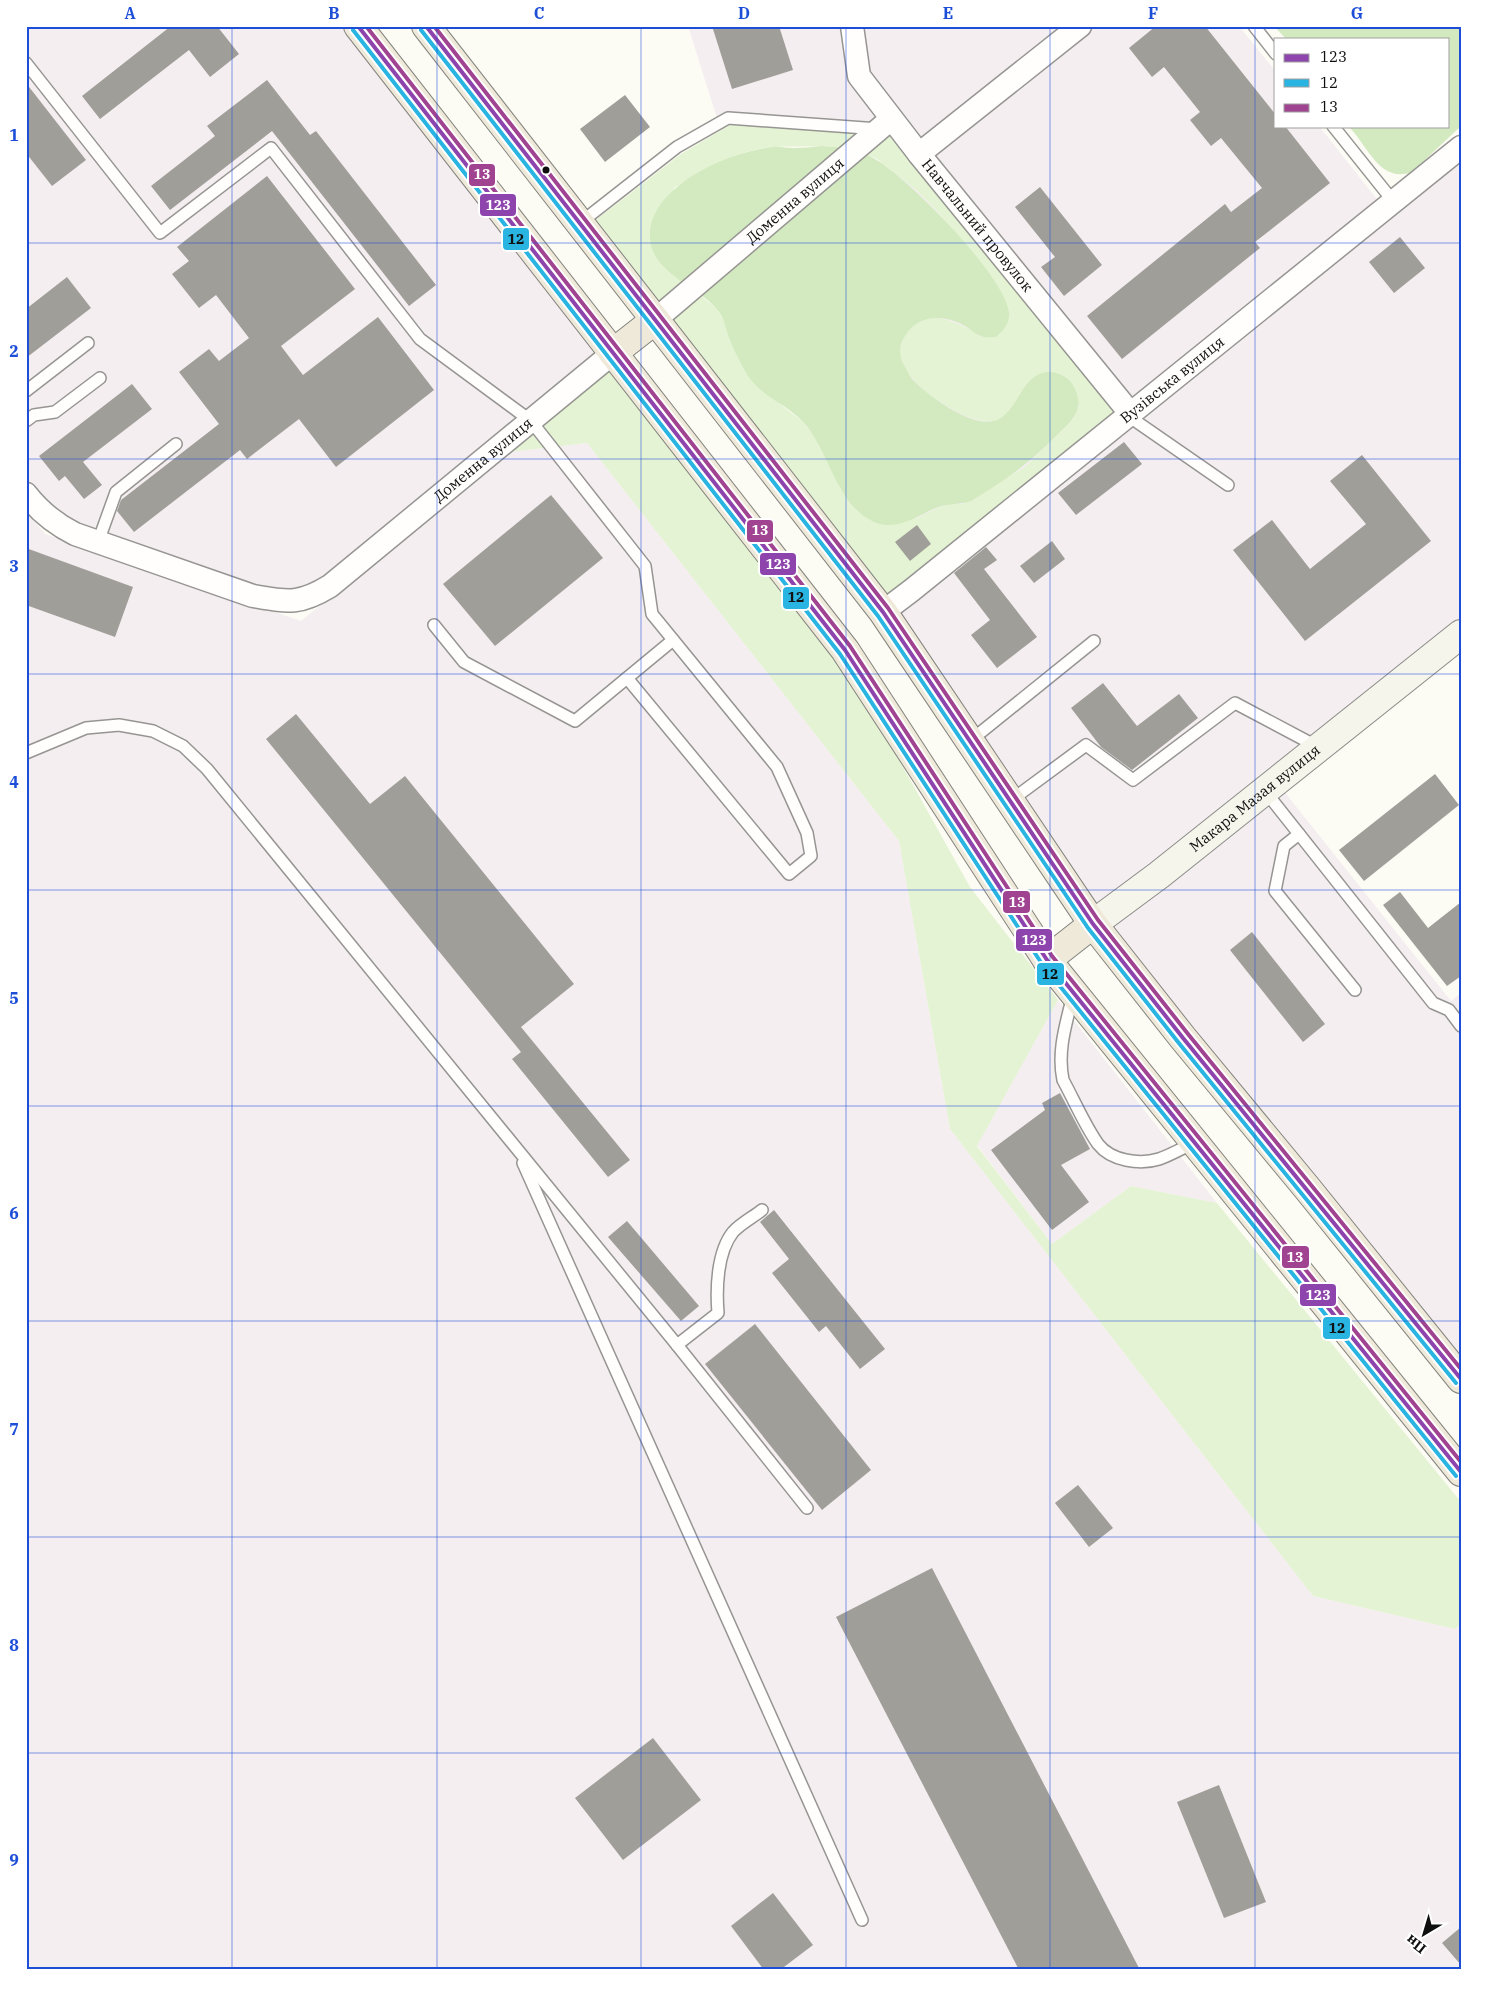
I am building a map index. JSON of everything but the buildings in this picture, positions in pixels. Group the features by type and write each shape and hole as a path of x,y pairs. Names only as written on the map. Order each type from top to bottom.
{"main road":[{"path":"358,26 845,650 1047,960 1461,1472"},
{"path":"426,26 883,612 1093,924 1183,1038 1461,1379"},
{"name":"Доменна вулиця","path":"613,353 655,320"},
{"name":"Макара Мазая вулиця","path":"1047,960 1159,874 1461,634"}],"street":[{"name":"Навчальний провулок","path":"852,26 859,76 885,124 919,154 1130,413"},
{"path":"919,154 1072,29"},
{"name":"Доменна вулиця","path":"655,320 885,124"},
{"name":"Вузівська вулиця","path":"883,612 1461,147"},
{"name":"Доменна вулиця","path":"26,494 35,506 55,524 75,534 253,596 300,601 330,586 613,353"}],"lane":[{"path":"1254,26 1274,51"},
{"path":"26,63 160,233 271,148 420,338 531,421 645,566 652,614 777,767 807,833 811,856 790,874 627,678"},
{"path":"580,223 677,148 728,118 885,124"},
{"path":"1335,128 1393,201"},
{"path":"26,391 88,343"},
{"path":"26,421 34,415 55,412 100,378"},
{"path":"1130,413 1138,422 1228,485"},
{"path":"98,542 116,492 176,444"},
{"path":"434,625 464,662 575,721 673,640"},
{"path":"970,741 1094,642"},
{"path":"1010,800 1086,745 1134,780 1235,702 1318,747"},
{"path":"26,753 86,728 119,724 153,731 183,746 207,769 678,1345 807,1508"},
{"path":"1264,790 1433,1002 1449,1010 1461,1026"},
{"path":"1299,834 1284,846 1276,891 1355,990"},
{"path":"1073,993 1060,1051 1061,1070 1063,1080 1099,1145 1109,1153 1121,1158 1140,1161 1158,1159 1194,1143"},
{"path":"516,1148 862,1920"},
{"path":"678,1345 718,1312 716,1292 720,1266 733,1232 762,1210"}],"shaded area":[{"path":"26,26 348,26 602,351 297,602 56,520 26,483"},
{"path":"688,26 1239,26 1274,70 1274,128 1321,128 1391,217 1461,161 1461,627 1097,914 888,606 893,134 730,125 721,131"},
{"path":"587,443 899,841 950,1129 1313,1596 1455,1629 1461,1624 1461,1970 26,1970 26,510 45,534 301,621 509,452"},
{"path":"1279,785 1451,1001 1461,993 1461,1365 1104,923"},
{"path":"1058,1000 1217,1203 1131,1186 1052,1244 977,1145"}],"green space":[{"path":"1274,26 1461,26 1461,126 1412,172 1401,174 1391,173 1375,161 1350,128 1450,128 1450,38 1285,38"},
{"path":"730,125 893,134 1120,412 884,601 592,223 681,154","holes":["821,146 852,148 877,159 915,189 967,246 982,337 954,322 943,319 923,319 914,324 907,332 900,347 900,358 904,368 913,380 941,402 957,411 972,418 986,421 998,420 1006,415 1022,391 1079,406 1073,419 1025,467 962,504 948,504 915,519 841,490 817,439 802,421 766,393 739,357 730,341 727,327 717,309 658,260 674,188 696,175 735,156 761,148"]},
{"path":"821,146 855,150 868,155 909,185 976,256 994,279 1005,300 1009,316 1008,323 996,337 983,337 957,322 940,318 924,320 910,329 901,344 900,352 903,363 913,380 941,403 966,417 978,421 989,422 999,419 1006,414 1032,379 1039,374 1047,372 1069,379 1078,398 1077,411 1070,422 1038,454 1007,478 971,501 938,507 900,524 883,525 874,522 850,503 841,490 812,434 803,422 790,410 767,395 748,376 716,308 664,267 656,257 651,243 650,232 655,215 665,199 679,185 696,173 716,163 755,150 775,147"},
{"path":"614,366 838,651 970,887 1058,1000 977,1146 1052,1244 1131,1186 1217,1203 1461,1502 1461,1624 1455,1629 1313,1596 950,1129 899,841 587,443 509,452"}],"transit line":[{"name":"123","path":"358,26 845,650 1047,960 1461,1472"},
{"name":"13","path":"366,26 850,646 1052,956 1461,1462"},
{"name":"123","path":"426,26 883,612 1093,924 1183,1038 1461,1379"},
{"name":"13","path":"434,26 888,608 1098,920 1188,1034 1461,1369"},
{"name":"12","path":"353,30 840,654 1042,964 1456,1476"},
{"name":"12","path":"421,30 878,616 1088,928 1178,1042 1456,1383"}]}
